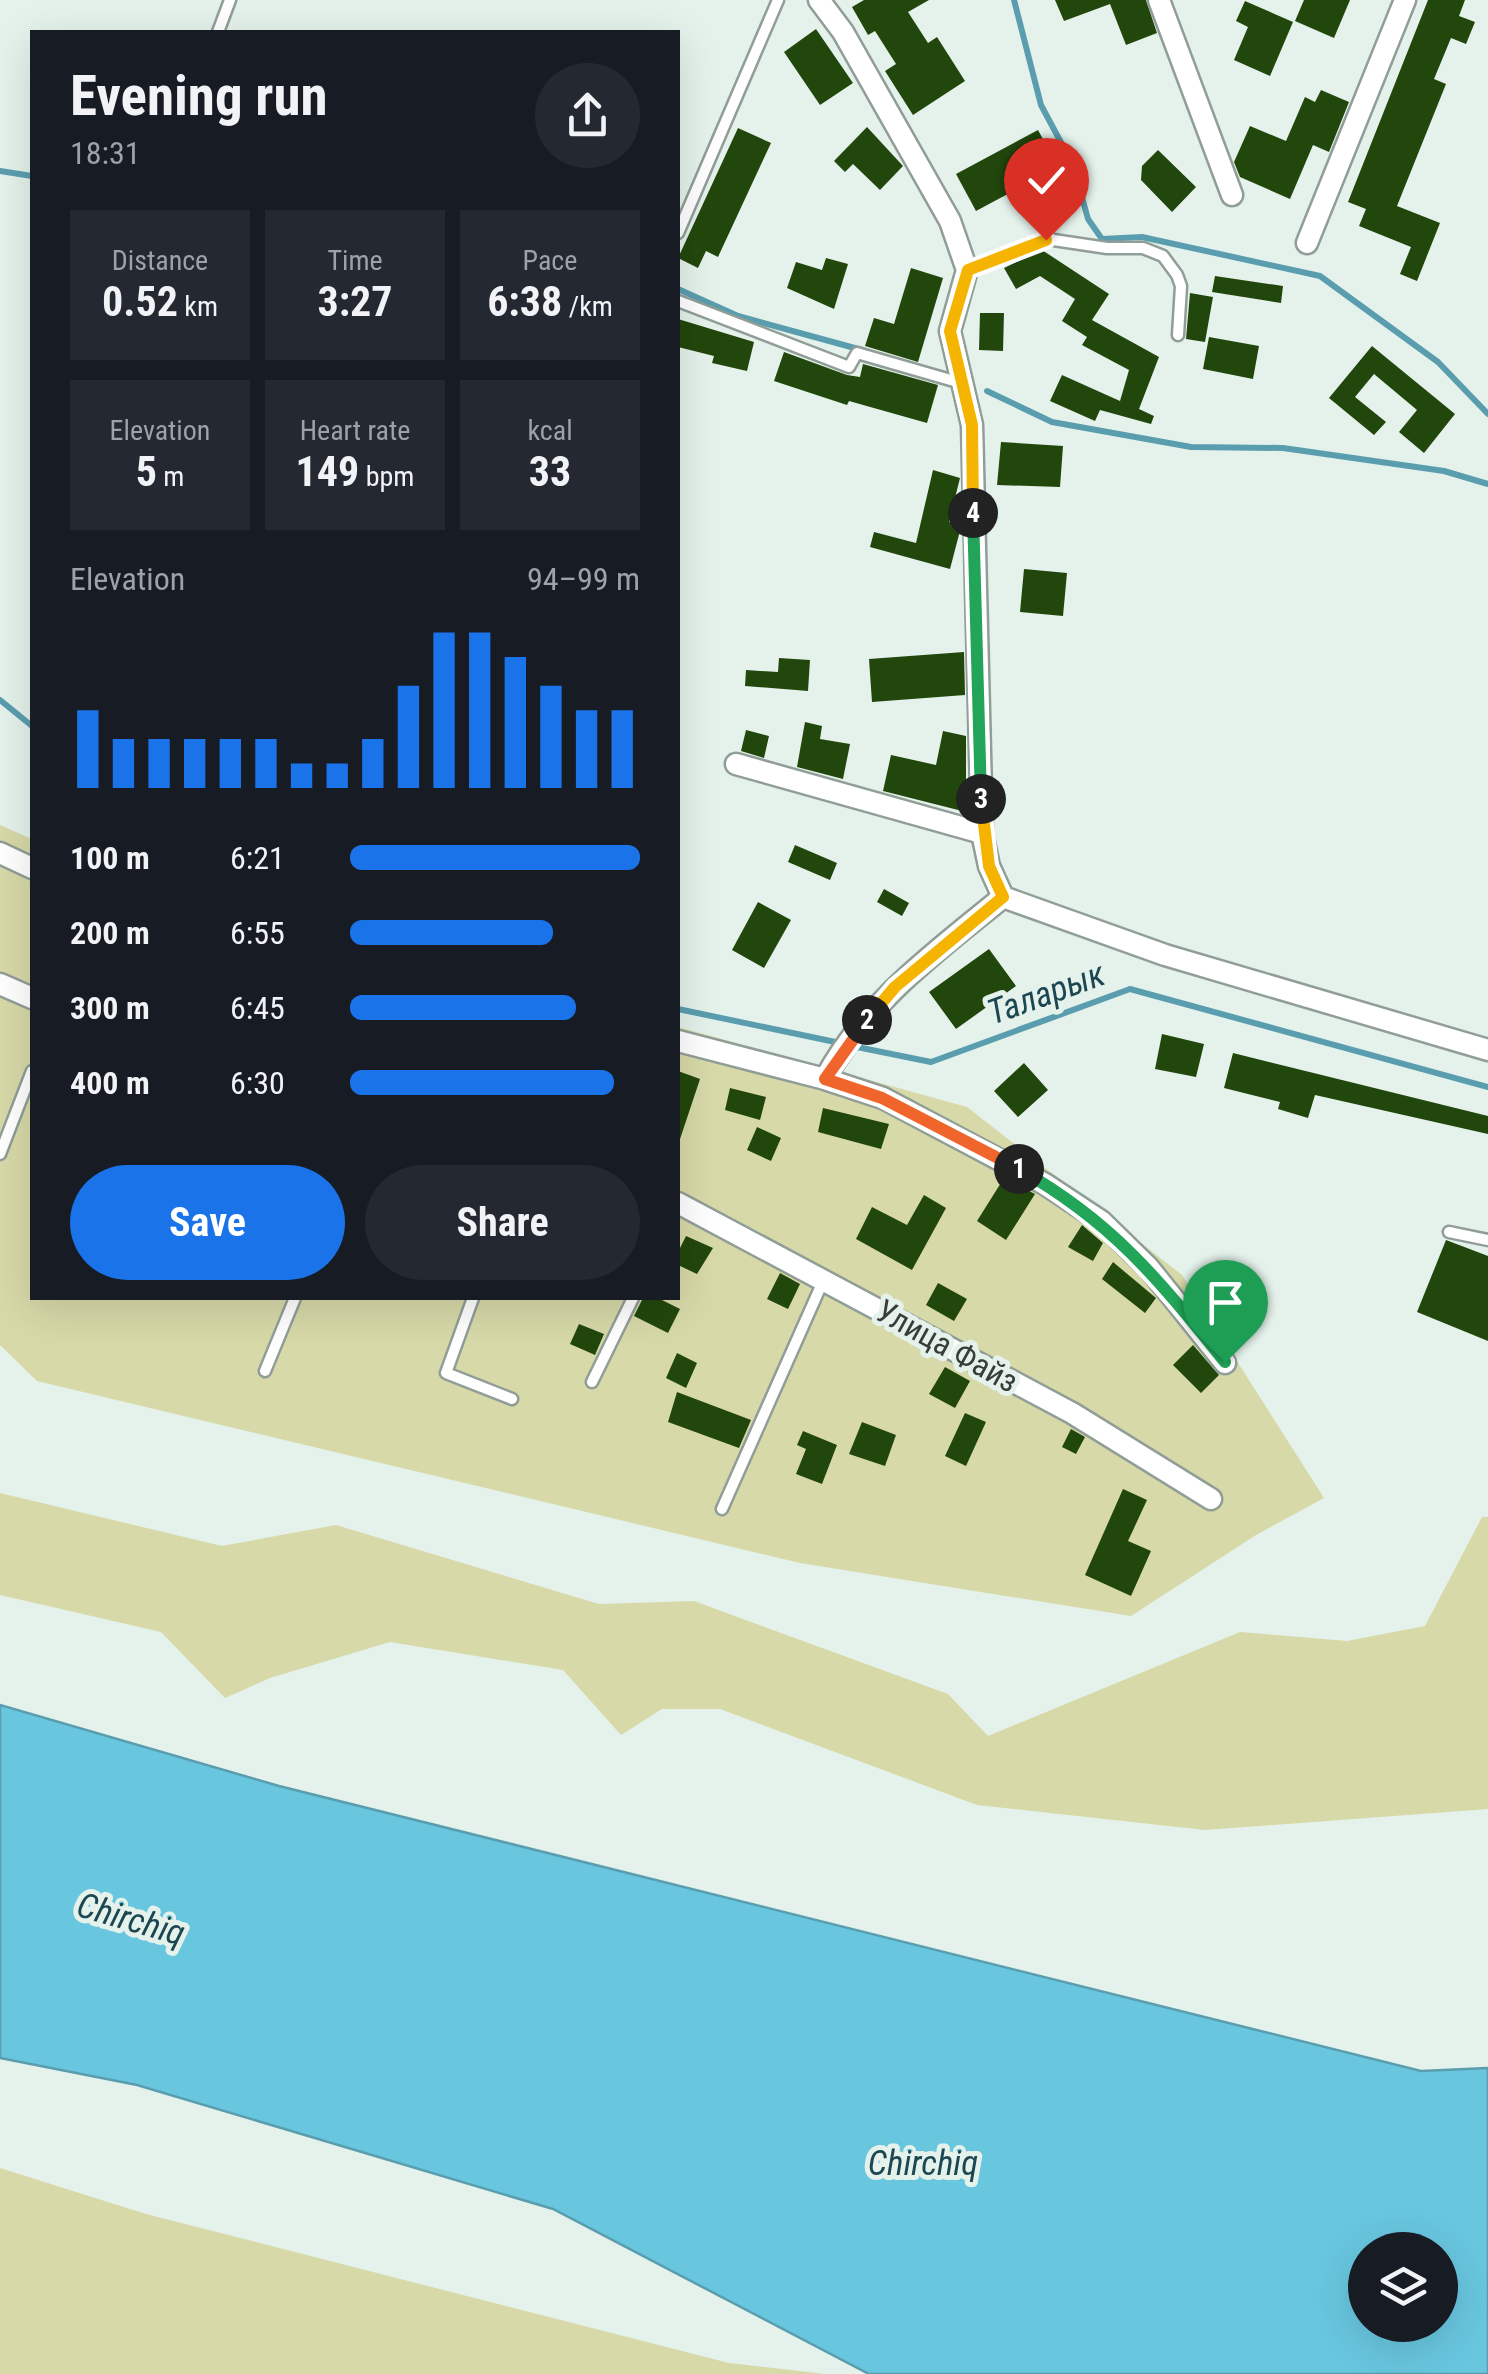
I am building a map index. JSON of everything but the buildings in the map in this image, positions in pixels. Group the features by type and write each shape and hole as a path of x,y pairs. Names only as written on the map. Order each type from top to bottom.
{"street":[{"path":"819,0 843,32 950,221 968,270 950,331 972,425 982,833 989,866 1003,897 1165,956 1488,1050"},
{"path":"1308,243 1404,0"},
{"path":"1167,6 1232,195"},
{"path":"736,764 982,833"},
{"path":"0,853 30,867"},
{"path":"825,1079 837,1057 895,987 1003,897"},
{"path":"0,984 30,997"},
{"path":"680,1043 825,1079 882,1098 988,1151 1101,1221 1149,1268 1225,1362"},
{"name":"Улица Файз","path":"680,1205 824,1278 1072,1414 1211,1499"}],"lane":[{"path":"219,30 230,0"},
{"path":"680,228 778,0"},
{"path":"968,270 1046,240 1142,248 1162,256 1181,286 1178,335"},
{"path":"680,302 848,367 857,354 961,384"},
{"path":"0,1154 30,1077"},
{"path":"1449,1232 1488,1240"},
{"path":"722,1510 824,1278"},
{"path":"265,1371 294,1300"},
{"path":"472,1300 446,1373 512,1399"},
{"path":"592,1382 632,1300"}],"green space":[{"path":"0,825 30,838 30,1300 680,1300 680,1028 967,1107 1182,1275 1324,1498 1256,1535 1131,1616 800,1563 37,1381 0,1345"},
{"path":"0,1493 222,1546 336,1525 599,1604 694,1601 948,1694 988,1736 1240,1632 1347,1641 1425,1626 1482,1517 1488,1517 1488,1809 1205,1830 977,1805 720,1709 662,1709 621,1735 563,1670 390,1642 270,1678 225,1698 161,1632 0,1595"},
{"path":"0,2168 146,2214 729,2363 825,2374 0,2374"}],"water":[{"name":"Chirchiq","path":"0,1705 279,1786 1421,2071 1488,2068 1488,2374 869,2374 553,2209 137,2085 0,2058"}],"waterway":[{"path":"1014,0 1041,105 1073,165 1088,219 1102,239 1142,237 1320,276 1438,362 1488,414"},
{"path":"0,171 30,176"},
{"path":"680,290 738,316 862,350"},
{"path":"987,391 1052,422 1191,447 1283,448 1444,471 1488,484"},
{"name":"Таларык","path":"0,700 30,724"},
{"name":"Таларык","path":"852,1046 931,1062 1130,989 1488,1087"},
{"name":"Таларык","path":"680,1009 840,1043"}],"route":[{"path":"1046,240 968,270 950,331 972,425 982,833 989,866 1003,897 895,987 837,1057 825,1079 882,1098 988,1151 1101,1221 1149,1268 1225,1362"}]}
